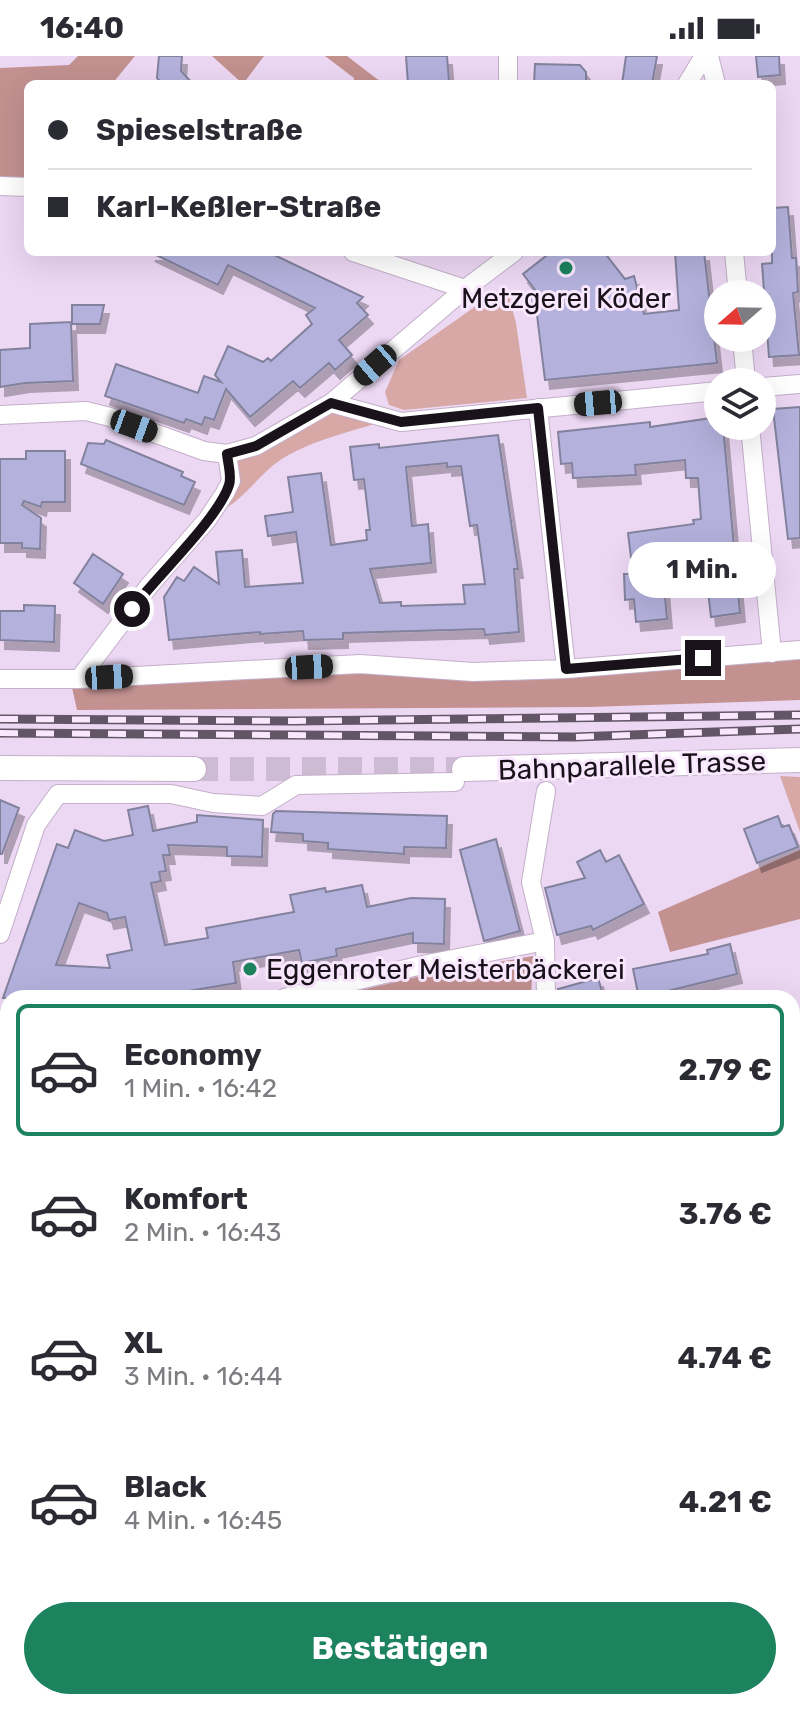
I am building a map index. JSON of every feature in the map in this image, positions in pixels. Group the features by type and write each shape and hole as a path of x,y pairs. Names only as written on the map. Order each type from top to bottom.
{"main road":[{"name":"Bahnparallele Trasse","path":"459,775 800,760"},
{"path":"0,768 194,769"}],"street":[{"path":"508,56 508,80"},
{"path":"690,80 707,56"},
{"path":"707,56 715,80"},
{"path":"0,186 24,187"},
{"path":"365,256 465,289"},
{"path":"0,415 86,411 204,451 227,454 256,446 331,403 506,256"},
{"path":"734,256 737,280"},
{"path":"776,386 800,384"},
{"path":"331,403 401,422 704,392"},
{"path":"538,408 566,669"},
{"path":"751,440 772,653"},
{"path":"79,679 149,586 207,520 225,493 231,481 227,454"},
{"path":"0,679 79,679 360,664 473,672 566,669 800,650"},
{"path":"0,934 36,825 58,794 171,794 213,803 262,806 296,785 459,775"},
{"path":"546,791 531,882 545,941 546,990"},
{"path":"317,990 422,965 545,941"}],"shaded area":[{"path":"78,56 135,56 115,80 24,80 24,179 0,178 0,68 69,65"},
{"path":"212,56 264,56 246,80 239,80"},
{"path":"325,56 347,56 379,80 354,78"},
{"path":"506,285 516,323 527,398 404,410 389,405 385,392 399,360"},
{"path":"332,413 378,423 290,454 271,467 234,503 217,512 232,457 257,451"},
{"path":"800,653 800,700 589,707 77,710 71,683"},
{"path":"780,776 800,777 800,832"},
{"path":"800,850 800,919 670,952 658,912"},
{"path":"533,956 531,990 362,990"}],"building":[{"path":"159,56 182,56 181,71 189,80 157,78"},
{"path":"406,56 447,56 449,80 408,80"},
{"path":"626,56 657,56 653,80 623,80"},
{"path":"756,56 779,56 780,75 758,77"},
{"path":"535,64 580,65 586,72 586,80 534,80"},
{"path":"788,207 792,258 796,258 798,292 793,293 799,355 769,357 769,352 776,352 776,280 763,280 762,264 772,263 772,256 776,256 776,208"},
{"path":"158,256 276,256 363,297 357,303 368,315 339,340 352,355 335,370 329,363 300,388 293,381 250,417 226,389 214,420 205,417 202,425 186,419 184,423 105,396 116,364 198,393 204,376 221,382 215,375 228,346 263,362 268,358 271,361 312,324 306,315 315,308 228,265 218,285"},
{"path":"546,256 607,256 625,279 634,276 644,314 679,310 675,256 704,256 707,280 704,280 704,352 716,352 717,363 545,380 536,307 524,300 536,291 523,274"},
{"path":"72,305 104,305 100,324 72,324"},
{"path":"71,322 73,381 0,387 0,350 30,348 30,324"},
{"path":"800,407 800,538 788,539 776,435 776,409"},
{"path":"704,419 704,440 724,440 740,613 711,617 704,556 662,562 667,619 636,622 634,599 625,600 624,574 633,574 628,533 694,524 693,520 701,519 698,478 686,478 685,460 635,465 636,475 573,478 572,463 561,464 558,432 650,422 650,427"},
{"path":"498,435 518,569 514,569 519,632 485,635 484,629 343,633 343,639 304,640 303,631 169,640 164,597 177,577 184,581 194,567 219,584 216,552 242,550 245,587 303,583 296,532 268,536 265,516 293,512 288,477 321,473 331,545 367,540 366,530 370,530 364,479 354,480 350,447 379,444 379,448","holes":["447,463 447,467 461,466 470,526 477,525 485,584 463,585 465,604 401,606 401,602 380,603 370,569 431,563 428,524 412,526 406,467"]},
{"path":"106,440 183,472 181,476 195,482 184,505 81,464 88,443 104,444"},
{"path":"26,451 65,451 65,502 42,502 41,507 24,501 22,505 41,518 40,549 22,548 22,543 0,543 0,459 26,459"},
{"path":"93,554 123,574 103,604 74,583"},
{"path":"24,605 55,606 54,642 0,640 0,611 24,611"},
{"path":"0,800 19,808 2,854 0,854"},
{"path":"148,806 153,831 197,822 197,815 263,820 262,857 227,856 227,847 168,845 170,855 163,855 166,871 159,872 161,881 151,883 165,945 208,938 206,928 294,912 290,895 362,885 367,907 411,898 445,899 444,944 413,943 413,933 336,949 337,956 302,963 299,950 233,962 236,983 195,990 6,990 57,844 68,848 75,830 104,841 133,835 128,810","holes":["79,903 107,913 109,920 125,917 132,950 107,955 110,968 56,965"]},
{"path":"276,811 447,816 446,848 404,847 404,854 328,849 328,843 303,841 303,834 271,832"},
{"path":"778,816 782,827 789,825 798,847 757,863 744,829"},
{"path":"496,839 520,931 484,941 460,850"},
{"path":"600,850 606,862 619,855 644,904 593,930 591,926 557,935 545,888 585,878 577,862"},
{"path":"730,944 737,974 672,990 637,990 633,969 708,954 707,950"},
{"path":"598,978 602,990 558,990"}],"tunnel":[{"path":"194,769 464,769"}],"railway":[{"path":"0,719 294,721 800,715"},
{"path":"0,733 574,737 800,729"}],"place":[{"name":"Metzgerei Köder","path":"566,268"},
{"name":"Eggenroter Meisterbäckerei","path":"250,969"}],"route":[{"path":"132,609 207,520 225,493 231,481 227,454 256,446 331,403 401,422 538,408 566,669 703,658"}]}
